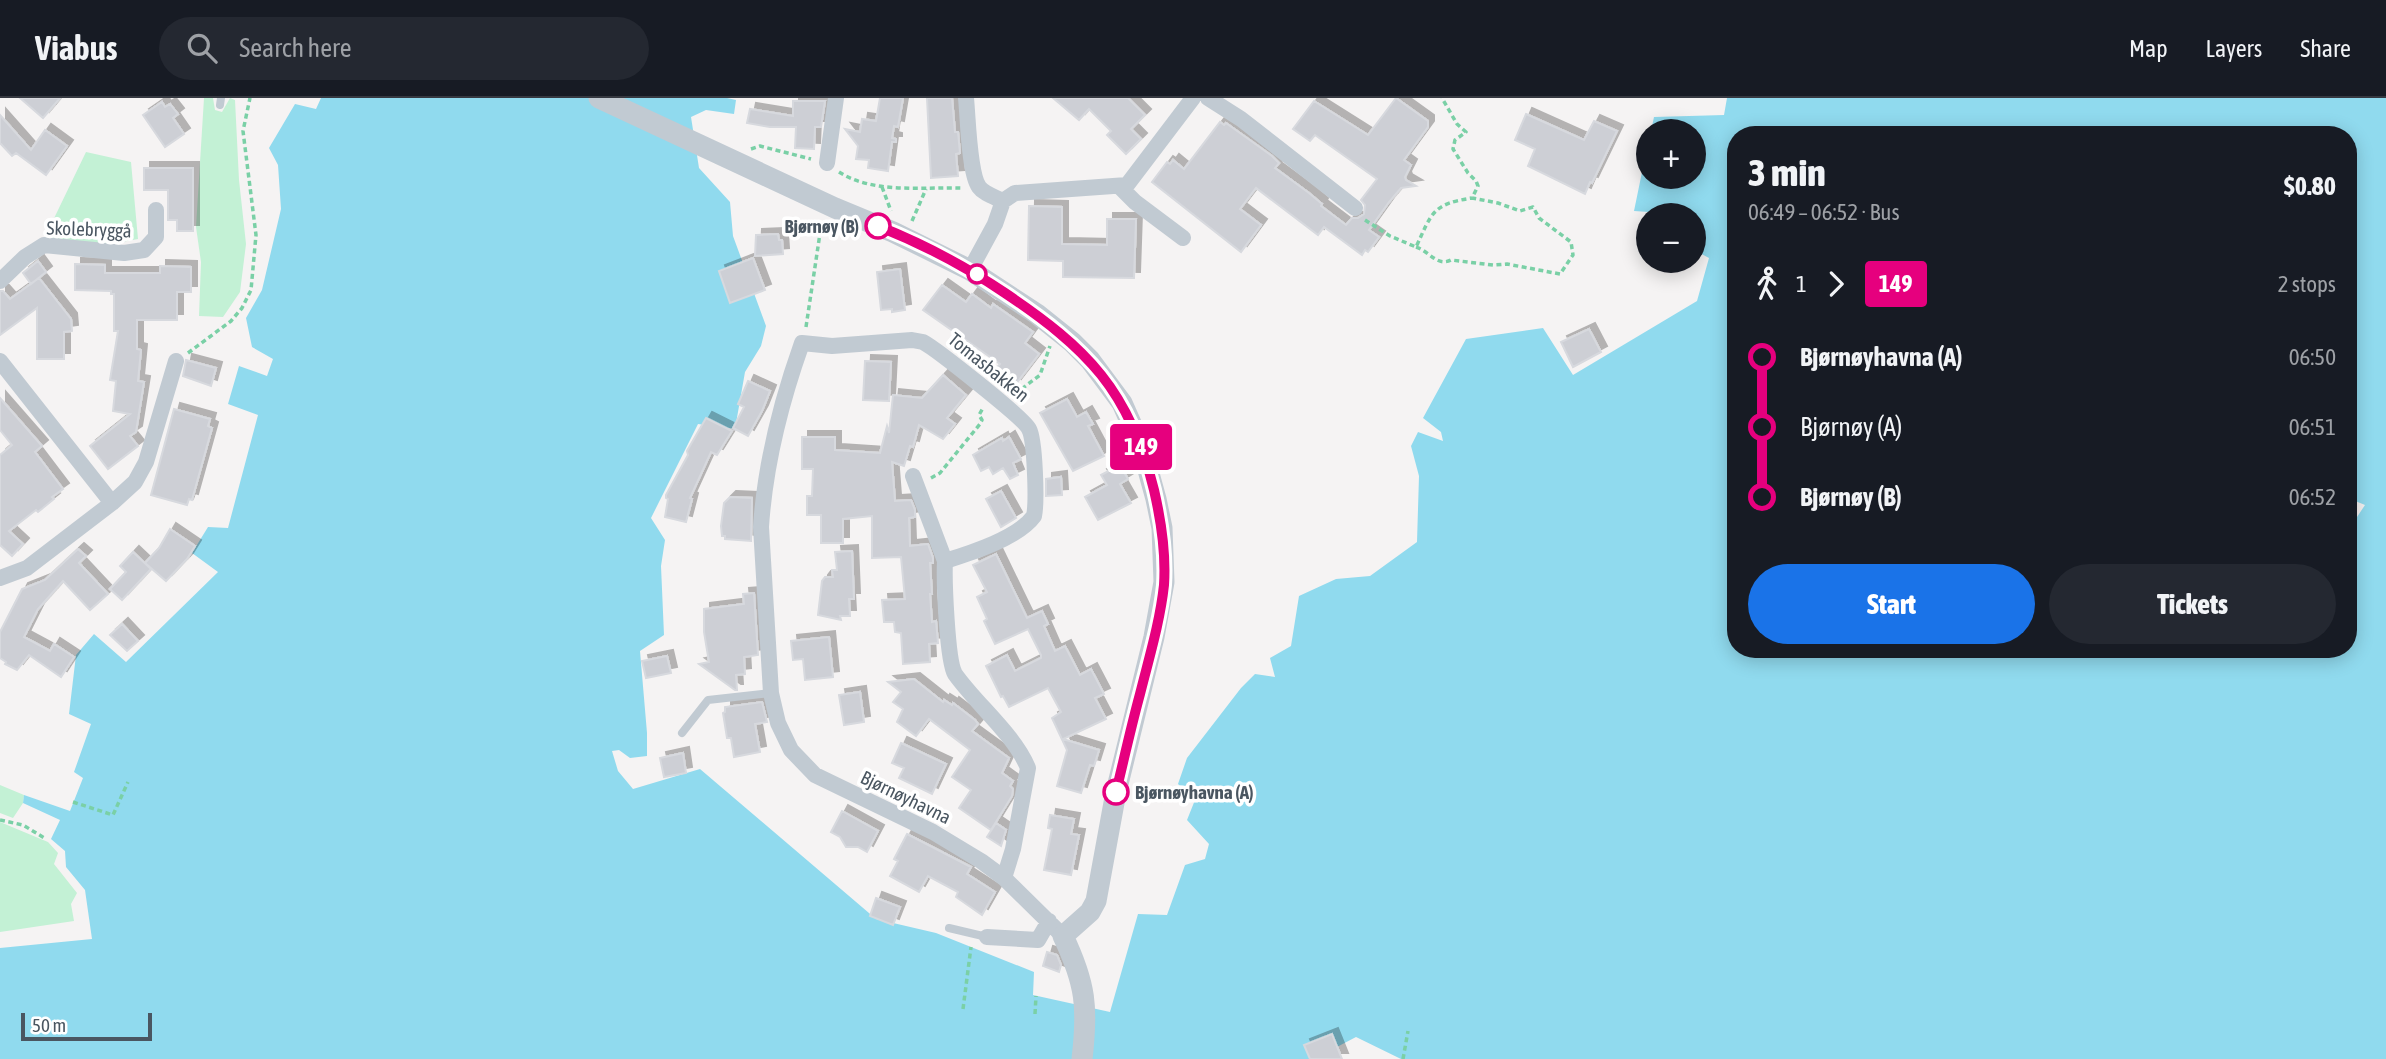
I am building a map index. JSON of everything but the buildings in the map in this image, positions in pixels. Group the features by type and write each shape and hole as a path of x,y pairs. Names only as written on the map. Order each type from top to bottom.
{"street":[{"path":"599,98 971,270 1055,328 1090,360 1122,403 1142,448 1162,528 1164,582 1152,647 1116,792 1096,901 1090,912 1060,934 1038,940 987,937"},
{"path":"827,163 835,98"},
{"path":"966,98 973,166 981,190 1003,201"},
{"path":"971,270 995,224 1003,201 1015,193 1127,185 1193,98"},
{"path":"1208,98 1241,119 1355,208"},
{"path":"1121,187 1135,202 1183,238"},
{"name":"Skolebryggå","path":"0,281 25,257 44,245 124,253 144,250 156,237 156,210"},
{"name":"Tomasbakken","path":"802,343 832,346 917,340 933,348 1025,422 1030,430 1034,468 1034,516 1017,532 945,561"},
{"name":"Bjørnøyhavna","path":"802,343 786,391 763,502 762,560 771,693 778,723 787,743 815,775 933,832 1004,877 1060,934"},
{"path":"0,361 7,383 112,503"},
{"path":"0,578 27,568 112,503 135,482 141,473 176,361"},
{"path":"913,476 945,561 944,579 954,671 1018,751 1028,768 1013,849 1004,877"},
{"path":"1060,934 1081,979 1085,997 1082,1059"}],"lane":[{"path":"682,733 708,700 771,693"},
{"path":"949,928 987,937"}],"path":[{"path":"176,361 230,321 242,308 251,290 256,235 243,131 250,98"},
{"path":"1442,98 1457,124 1466,132 1455,140 1453,149 1478,186 1472,198"},
{"path":"748,152 760,146 827,163 857,182 882,187 981,190"},
{"path":"882,187 891,211"},
{"path":"912,221 926,189"},
{"path":"1355,208 1360,216 1380,230 1408,245 1423,249 1438,261 1507,264 1560,274 1573,255 1571,242 1539,218 1533,207 1520,211 1499,203 1472,198 1454,201 1433,211 1416,247"},
{"path":"802,343 822,218"},
{"path":"913,476 920,473 930,478 940,473 980,424 982,420 979,412 1040,375 1055,328"},
{"path":"73,802 113,815 128,782"},
{"path":"0,820 23,825 46,839"},
{"path":"963,1009 971,947"},
{"path":"1034,1014 1036,996"},
{"path":"1404,1059 1408,1031"}],"green space":[{"path":"204,98 213,98 215,110 222,112 230,98 235,100 239,180 246,244 240,292 223,317 199,316 201,262 196,227"},
{"path":"86,152 131,162 138,239 105,245 45,237"},
{"path":"0,785 24,795 23,803 13,818 0,813"},
{"path":"0,822 48,842 58,853 54,864 77,893 71,904 74,921 0,932"}],"water":[{"path":"321,98 736,100 734,114 706,110 691,117 699,168 730,202 733,236 766,326 761,346 745,372 735,429 698,424 651,518 665,540 661,566 664,635 640,651 647,756 630,758 619,750 612,751 618,771 633,789 700,769 876,919 936,933 1034,972 1033,995 1110,1012 1138,914 1167,915 1185,865 1205,859 1209,844 1187,820 1195,800 1178,784 1187,758 1255,674 1275,677 1270,658 1291,646 1299,596 1336,579 1370,576 1417,542 1419,476 1411,446 1418,432 1443,441 1441,432 1423,418 1466,339 1543,328 1573,375 1697,301 1709,258 1706,256 1706,203 1636,203 1634,211 1639,189 1706,189 1706,119 1654,117 1724,115 1727,98 2386,98 2386,1059 1401,1059 1356,1037 1314,1059 0,1059 0,948 92,939 85,890 66,867 65,851 51,839 60,820 23,803 24,795 70,811 83,778 74,772 91,724 69,714 76,655 94,634 126,662 218,572 192,553 208,527 228,528 258,415 228,404 239,366 267,376 273,359 252,347 246,318 262,290 281,209 278,165 269,148 295,104 316,109"}],"bus line":[{"name":"149","path":"878,226 971,270 1037,314 1072,342 1090,360 1122,403 1142,448 1162,528 1164,582 1152,647 1116,792"}],"place":[{"name":"Bjørnøy (B)","path":"878,226"},
{"name":"Bjørnøyhavna (A)","path":"1116,792"}]}
